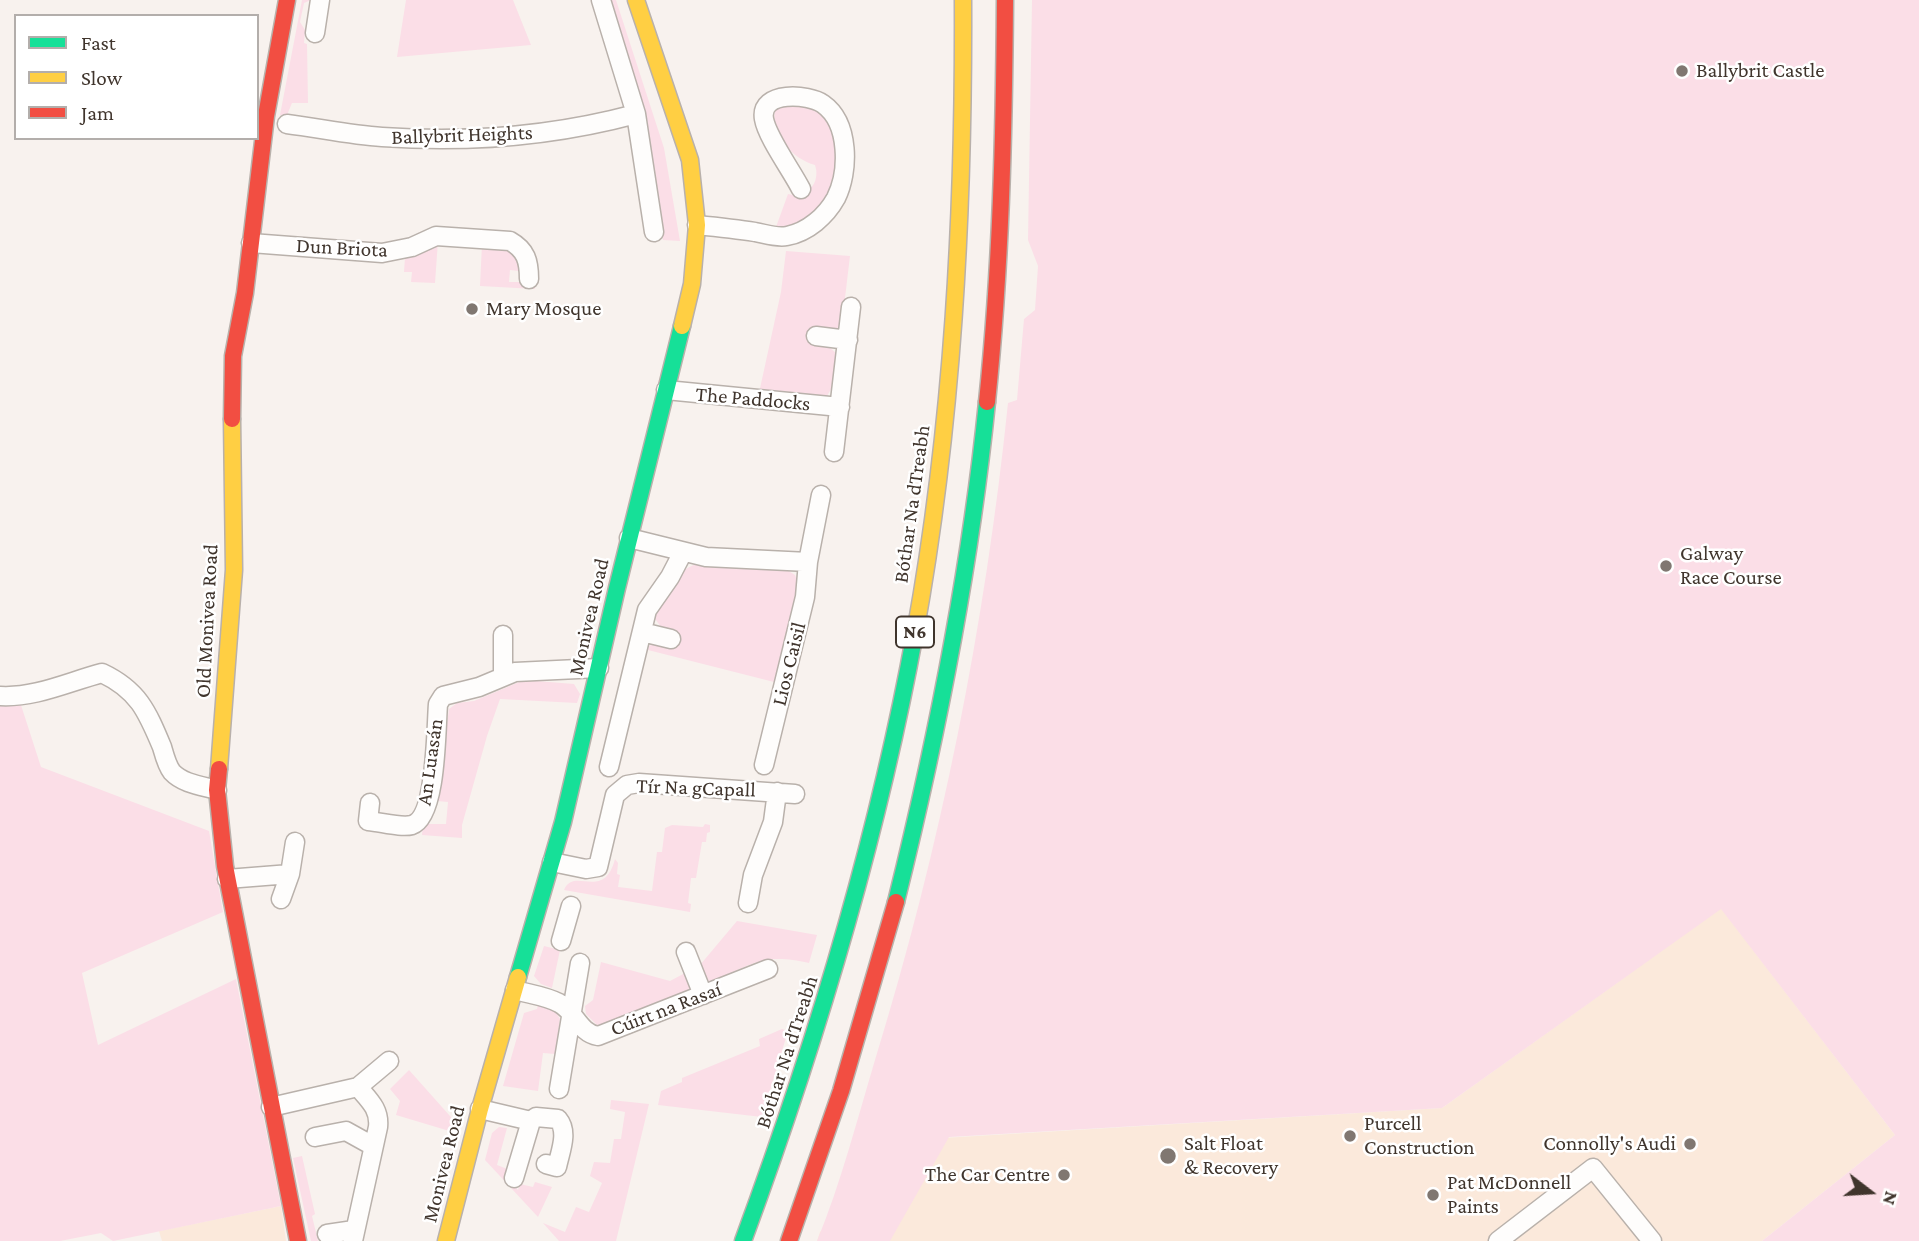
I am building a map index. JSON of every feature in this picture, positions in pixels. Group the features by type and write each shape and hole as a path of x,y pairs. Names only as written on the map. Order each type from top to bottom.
{"main road":[{"name":"Old Monivea Road","path":"287,0 260,154 245,293 233,356 234,570 217,790 219,827 228,879 298,1241"},
{"name":"Monivea Road","path":"446,1241 480,1109 552,862 692,285 697,225 691,159 636,0"},
{"name":"Bóthar Na dTreabh","path":"743,1241 803,1075 838,962 884,783 920,604 942,443 957,301 963,169 963,0"},
{"name":"N6","path":"789,1241 834,1116 881,964 927,785 962,609 988,415 999,280 1006,120 1005,0"}],"street":[{"path":"315,33 320,0"},
{"path":"601,0 636,114 654,233"},
{"path":"697,225 787,236 814,224 833,204 845,172 845,147 835,121 826,108 817,102 772,99 765,109 765,123 801,189"},
{"name":"Ballybrit Heights","path":"287,124 383,137 477,137 575,129 636,114"},
{"name":"Dun Briota","path":"251,243 382,253 412,247 436,236 510,242 520,247 526,256 529,279"},
{"name":"The Paddocks","path":"834,452 851,307"},
{"path":"816,336 848,340"},
{"name":"The Paddocks","path":"666,390 840,407"},
{"name":"Lios Caisil","path":"764,765 804,597 821,495"},
{"path":"629,538 706,556 808,562"},
{"path":"609,767 650,604 670,577 683,552"},
{"path":"642,632 671,639"},
{"path":"503,635 503,676"},
{"name":"An Luasán","path":"370,803 368,821 410,825 421,819 429,801 439,701 443,695 480,687 522,671 599,667"},
{"path":"0,696 13,697 48,690 102,673 122,682 139,700 171,771 185,781 217,790"},
{"name":"Tír Na gCapall","path":"552,862 586,869 598,867 615,795 627,785 639,783 795,794"},
{"name":"Tír Na gCapall","path":"748,903 753,875 773,822 777,792"},
{"path":"281,899 290,874 295,842"},
{"path":"228,879 290,874"},
{"path":"536,917 564,933 571,906"},
{"path":"686,952 702,995"},
{"path":"559,1089 580,963"},
{"name":"Cúirt na Rasaí","path":"515,990 558,1002 589,1033 598,1036 768,970"},
{"path":"271,1107 358,1087 389,1061"},
{"path":"327,1234 353,1236 373,1146 379,1117 374,1106 358,1087"},
{"path":"480,1109 531,1121"},
{"path":"514,1178 531,1121 536,1117 558,1119 563,1126 563,1142 557,1167 546,1164"},
{"path":"316,1137 346,1131 373,1146"},
{"path":"1498,1241 1593,1168 1652,1241"}],"shaded area":[{"path":"302,0 311,0 304,3 300,22 305,30 304,43 307,44 308,103 292,103 287,115 280,115"},
{"path":"406,0 513,0 531,45 397,57"},
{"path":"610,0 616,0 664,148 680,241 663,240 647,119"},
{"name":"Galway Race Course","path":"1032,0 1919,0 1919,1241 1762,1241 1895,1135 1721,909 1442,1108 949,1137 890,1241 817,1241 841,1174 899,979 940,817 958,735 987,570 1008,403 1017,400 1024,319 1035,310 1038,266 1028,240"},
{"path":"784,105 809,107 821,113 832,127 838,164 833,183 824,200 811,215 795,224 776,227 788,194 806,192 816,178 815,165 791,152 776,129 775,111"},
{"path":"438,241 435,283 411,282 412,272 404,272 405,257"},
{"path":"482,244 502,247 512,253 519,271 510,270 509,282 535,282 535,289 480,286"},
{"path":"786,251 850,256 842,323 836,330 814,330 813,346 829,347 837,354 834,384 827,396 759,393 781,292"},
{"path":"697,564 787,570 795,575 799,586 774,682 648,650 649,646 654,644 676,647 679,633 661,627 653,616 676,578"},
{"path":"524,680 574,684 580,694 577,703 500,699 462,825 462,838 422,835 423,824 446,824 448,802 437,801 441,732 446,732 449,709 457,703 474,701"},
{"path":"20,702 41,767 209,831 223,912 82,973 98,1045 236,979 281,1206 113,1241 101,1233 60,1241 0,1241 0,703"},
{"path":"705,824 710,825 710,832 707,833 706,842 702,842 696,878 691,878 688,903 691,904 690,912 564,890 575,881 604,879 615,859 618,863 617,874 620,875 618,887 652,891 657,852 662,852 665,828 672,825 703,827"},
{"path":"1721,908 1895,1135 1762,1241 817,1241 820,1232 910,1140 1442,1108"},
{"path":"737,921 817,935 809,963 769,960 748,965 711,981 705,980 700,965"},
{"path":"544,946 560,950 552,988 541,984 534,976"},
{"path":"601,962 670,981 687,972 691,989 607,1024 597,1025 586,1014 585,1006 593,1000"},
{"path":"538,1005 554,1009 560,1019 555,1054 543,1053 538,1091 503,1086 524,1013 537,1009"},
{"path":"782,1029 788,1031 762,1117 658,1105 661,1091 682,1082 682,1078 760,1046 759,1039"},
{"path":"409,1070 458,1125 456,1133 396,1115 400,1101 390,1089"},
{"path":"611,1100 649,1104 616,1241 559,1241 543,1223 565,1232 576,1207 589,1212 602,1183 590,1176 594,1162 610,1163 614,1139 621,1139 625,1112 610,1109"},
{"path":"499,1127 507,1128 497,1165 510,1170 508,1178 518,1190 520,1184 533,1187 535,1182 552,1187 538,1217 485,1160 492,1133"},
{"path":"302,1156 318,1241 311,1241 293,1158"},
{"path":"281,1206 286,1241 162,1241 159,1231"}],"traffic: fast":[{"path":"518,977 563,822 682,326"},
{"path":"896,902 925,778 962,591 987,402"},
{"path":"743,1241 795,1092 842,941 882,788 915,633"}],"traffic: slow":[{"path":"636,0 690,160 697,225 692,284 682,326"},
{"path":"915,633 939,476 954,318 961,159 963,0"},
{"path":"219,769 234,570 232,419"},
{"path":"446,1241 518,977"}],"traffic: jam":[{"path":"232,419 233,356 245,293 266,116 287,0"},
{"path":"987,402 1001,201 1005,0"},
{"path":"219,769 217,790 225,866 298,1241"},
{"path":"789,1241 841,1091 896,902"}],"place":[{"name":"Ballybrit Castle","path":"1682,71"},
{"name":"Mary Mosque","path":"472,309"},
{"name":"Galway Race Course","path":"1666,566"},
{"name":"Purcell Construction","path":"1350,1136"},
{"name":"Connolly's Audi","path":"1690,1144"},
{"name":"Salt Float & Recovery","path":"1168,1156"},
{"name":"The Car Centre","path":"1064,1175"},
{"name":"Pat McDonnell Paints","path":"1433,1195"}]}
